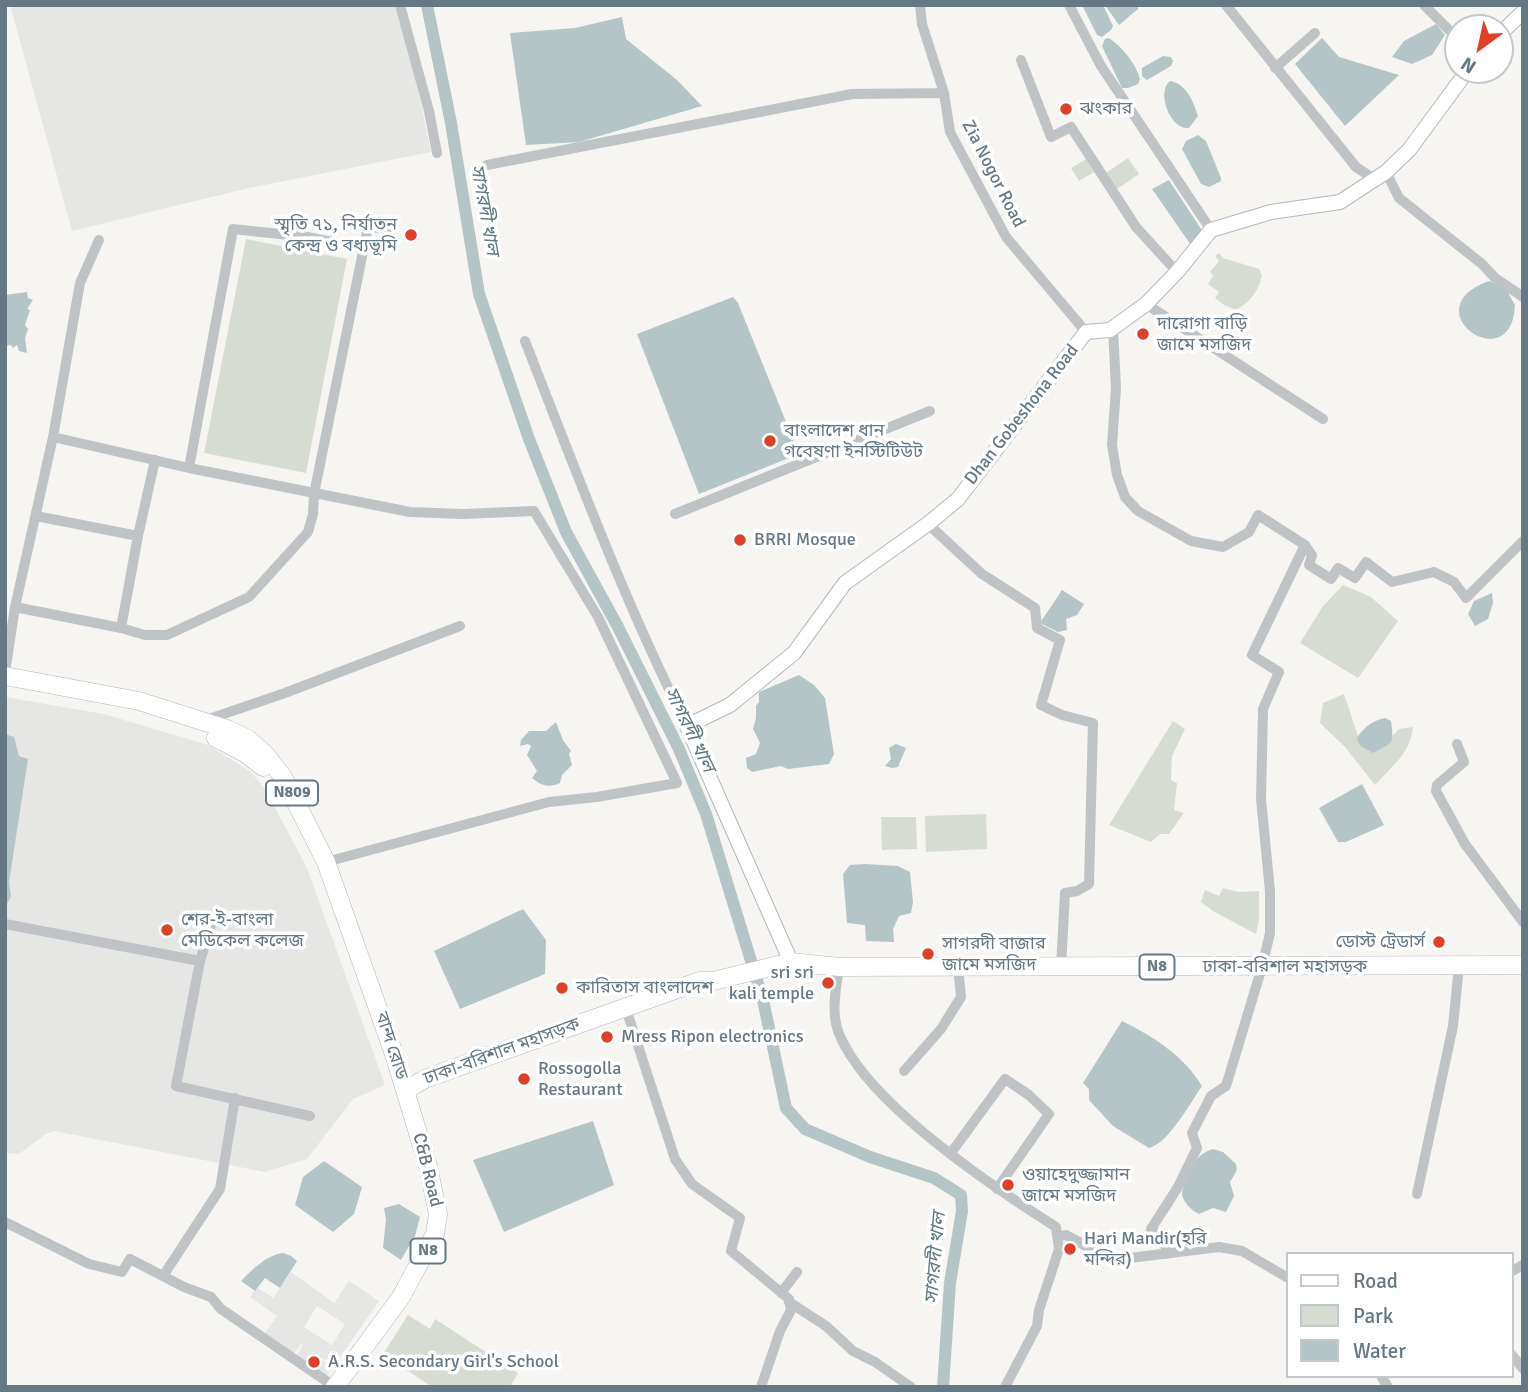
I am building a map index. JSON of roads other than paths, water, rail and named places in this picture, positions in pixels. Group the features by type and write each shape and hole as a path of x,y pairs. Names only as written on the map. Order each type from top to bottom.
{"highway":[{"name":"বান্দ রোড","path":"5,674 139,701 203,721 248,739 265,754 283,777 326,862 394,1054 405,1093"},
{"name":"বান্দ রোড","path":"5,687 177,722 231,744 261,763 317,864 343,941 405,1093"},
{"name":"ঢাকা-বরিশাল মহাসড়ক","path":"791,962 839,967 1523,965"},
{"path":"713,981 727,968 742,973 791,962"},
{"name":"ঢাকা-বরিশাল মহাসড়ক","path":"405,1093 427,1078 700,981 713,981"},
{"name":"ঢাকা-বরিশাল মহাসড়ক","path":"405,1093 429,1087 702,989 713,981"},
{"name":"C&B Road","path":"335,1387 401,1297 435,1234 438,1214 433,1185 405,1093"}],"street":[{"path":"400,5 429,111 437,153"},
{"name":"Zia Nogor Road","path":"920,5 922,24 944,93 950,132 1006,237 1086,332"},
{"path":"1069,5 1101,66 1211,230 1271,212 1340,202 1380,176 1409,150 1458,84"},
{"path":"1226,5 1356,167 1380,176 1399,198 1482,264 1495,278 1523,297"},
{"path":"1424,5 1444,25"},
{"path":"1275,68 1315,33"},
{"path":"1021,60 1051,136 1071,127 1136,227 1177,272"},
{"path":"486,165 852,94 944,93"},
{"path":"15,607 145,635 167,635 249,597 307,532 313,514 314,494 368,227 393,229"},
{"path":"190,468 233,229 307,237 364,248"},
{"name":"Dhan Gobeshona Road","path":"687,726 730,705 794,653 845,583 928,524 958,499 1086,332 1113,328 1146,304 1177,272 1211,230"},
{"path":"5,674 15,607 53,437 80,283 99,240"},
{"path":"1146,304 1323,419"},
{"path":"1113,328 1116,388 1112,444 1117,475 1125,497 1138,512 1191,541 1223,547 1249,532 1258,515 1305,545 1312,555 1309,565 1331,579 1338,568 1355,578 1366,562 1392,582 1434,572 1454,582 1466,598 1523,541"},
{"path":"525,341 599,532 652,656 687,726 791,962"},
{"path":"675,514 930,411"},
{"path":"53,437 190,468 410,512 534,512 598,617 677,783 597,797 549,802 326,862"},
{"path":"121,628 155,460"},
{"path":"36,516 138,536"},
{"path":"928,524 982,574 1035,608 1037,628 1060,640 1041,705 1062,715 1093,723 1089,884 1077,891 1065,893 1060,967"},
{"path":"1166,1254 1165,1237 1151,1229 1178,1186 1197,1148 1192,1133 1211,1096 1226,1086 1270,933 1261,799 1263,709 1279,672 1252,655 1305,545"},
{"path":"203,721 460,626"},
{"path":"1457,744 1464,762 1437,785 1436,791 1465,844 1523,922"},
{"path":"214,915 200,961 176,1086 310,1116"},
{"path":"5,924 200,961"},
{"path":"1418,1194 1453,1026 1459,966"},
{"path":"839,967 834,1015 839,1036 860,1069 890,1101 951,1153 997,1189 1056,1227 1059,1249 1039,1310 1037,1326 1005,1387"},
{"path":"904,1071 941,1029 961,997 958,967"},
{"path":"628,1015 675,1159 692,1184 740,1218 731,1251 789,1302 826,1326 853,1351 875,1362 911,1387"},
{"path":"951,1153 1005,1079 1029,1094 1049,1114 997,1189"},
{"path":"163,1276 220,1189 235,1098"},
{"path":"5,1222 89,1264 122,1272 130,1259 211,1297 220,1309 335,1387"},
{"path":"1058,1237 1066,1235 1115,1262 1219,1247 1242,1251 1286,1277"},
{"path":"781,1293 797,1272"},
{"path":"761,1387 772,1362 780,1331 791,1310 789,1302"}],"water":[{"path":"1082,5 1103,5 1113,26 1111,30 1102,37 1097,35"},
{"path":"1105,5 1138,5 1138,9 1119,25"},
{"path":"622,17 626,39 677,80 702,106 579,142 526,145 510,33 575,28"},
{"path":"1436,24 1444,34 1432,55 1412,64 1392,57 1404,41"},
{"path":"1109,38 1132,61 1140,79 1138,84 1122,88 1102,46 1105,39"},
{"path":"1322,38 1339,57 1399,75 1345,126 1295,64"},
{"path":"1163,56 1171,57 1171,66 1147,80 1142,76 1142,68"},
{"path":"1170,81 1185,89 1194,105 1198,116 1189,128 1176,123 1167,109 1164,93"},
{"path":"1198,135 1206,141 1221,178 1221,181 1209,187 1201,184 1182,149 1186,141"},
{"path":"1169,180 1203,232 1191,245 1152,189"},
{"path":"1489,281 1505,287 1515,305 1510,327 1499,337 1485,338 1471,332 1462,321 1459,307 1467,293"},
{"path":"27,292 28,298 33,300 27,309 30,310 25,325 28,329 25,338 27,353 19,351 17,345 13,348 11,345 5,346 5,295"},
{"path":"733,297 738,303 799,454 699,494 637,334"},
{"path":"1062,590 1084,604 1077,615 1066,619 1067,630 1058,632 1040,623"},
{"path":"1492,593 1493,603 1488,619 1475,626 1468,614 1474,601"},
{"path":"799,675 814,685 825,698 834,754 829,764 788,769 781,766 752,772 747,768 746,758 756,754 760,743 753,729 759,692"},
{"path":"1385,718 1391,721 1391,742 1373,753 1361,746 1357,738 1369,725"},
{"path":"556,722 571,751 569,754 572,765 562,775 560,783 545,785 532,778 537,771 527,755 531,746 520,746 521,740 529,731 546,731"},
{"path":"5,734 14,737 19,756 28,759 9,882 11,896 5,908"},
{"path":"896,744 906,748 898,767 885,766 891,759 889,748"},
{"path":"1362,784 1384,825 1346,842 1338,842 1319,808"},
{"path":"850,865 898,866 910,872 913,902 911,913 899,916 893,929 894,942 866,941 865,925 847,923 843,874"},
{"path":"523,909 546,940 545,974 460,1009 434,951"},
{"path":"1122,1021 1177,1056 1202,1086 1171,1131 1149,1148 1113,1126 1089,1100 1089,1089 1083,1083"},
{"path":"593,1121 614,1185 504,1232 473,1160"},
{"path":"1213,1149 1223,1152 1236,1164 1237,1170 1230,1182 1234,1196 1226,1212 1213,1208 1199,1214 1188,1205 1182,1192 1196,1160"},
{"path":"324,1161 362,1187 354,1214 333,1232 295,1205 303,1177"},
{"path":"399,1204 420,1217 415,1236 401,1260 383,1248 386,1219 384,1208"},
{"path":"283,1253 297,1261 280,1288 265,1278 255,1291 241,1281 265,1260"}],"waterway":[{"name":"সাগরদী খাল","path":"427,5 451,123 479,294 529,439 566,532 618,627 679,749 706,814 763,1000 786,1108 805,1129 870,1157 934,1178 961,1195 962,1211 950,1283 943,1387"}],"place":[{"name":"ঝংকার","path":"1066,109"},
{"name":"স্মৃতি ৭১, নির্যাতন কেন্দ্র ও বধ্যভূমি","path":"411,235"},
{"name":"দারোগা বাড়ি জামে মসজিদ","path":"1143,334"},
{"name":"বাংলাদেশ ধান গবেষণা ইনস্টিটিউট","path":"770,441"},
{"name":"BRRI Mosque","path":"740,540"},
{"name":"শের-ই-বাংলা মেডিকেল কলেজ","path":"167,930"},
{"name":"ডোস্ট ট্রেডার্স","path":"1439,942"},
{"name":"সাগরদী বাজার জামে মসজিদ","path":"928,954"},
{"name":"sri sri kali temple","path":"828,983"},
{"name":"কারিতাস বাংলাদেশ","path":"562,988"},
{"name":"Mress Ripon electronics","path":"607,1037"},
{"name":"Rossogolla Restaurant","path":"524,1079"},
{"name":"ওয়াহেদুজ্জামান জামে মসজিদ","path":"1008,1185"},
{"name":"Hari Mandir(হরি মন্দির)","path":"1070,1249"},
{"name":"A.R.S. Secondary Girl's School","path":"314,1362"}]}
